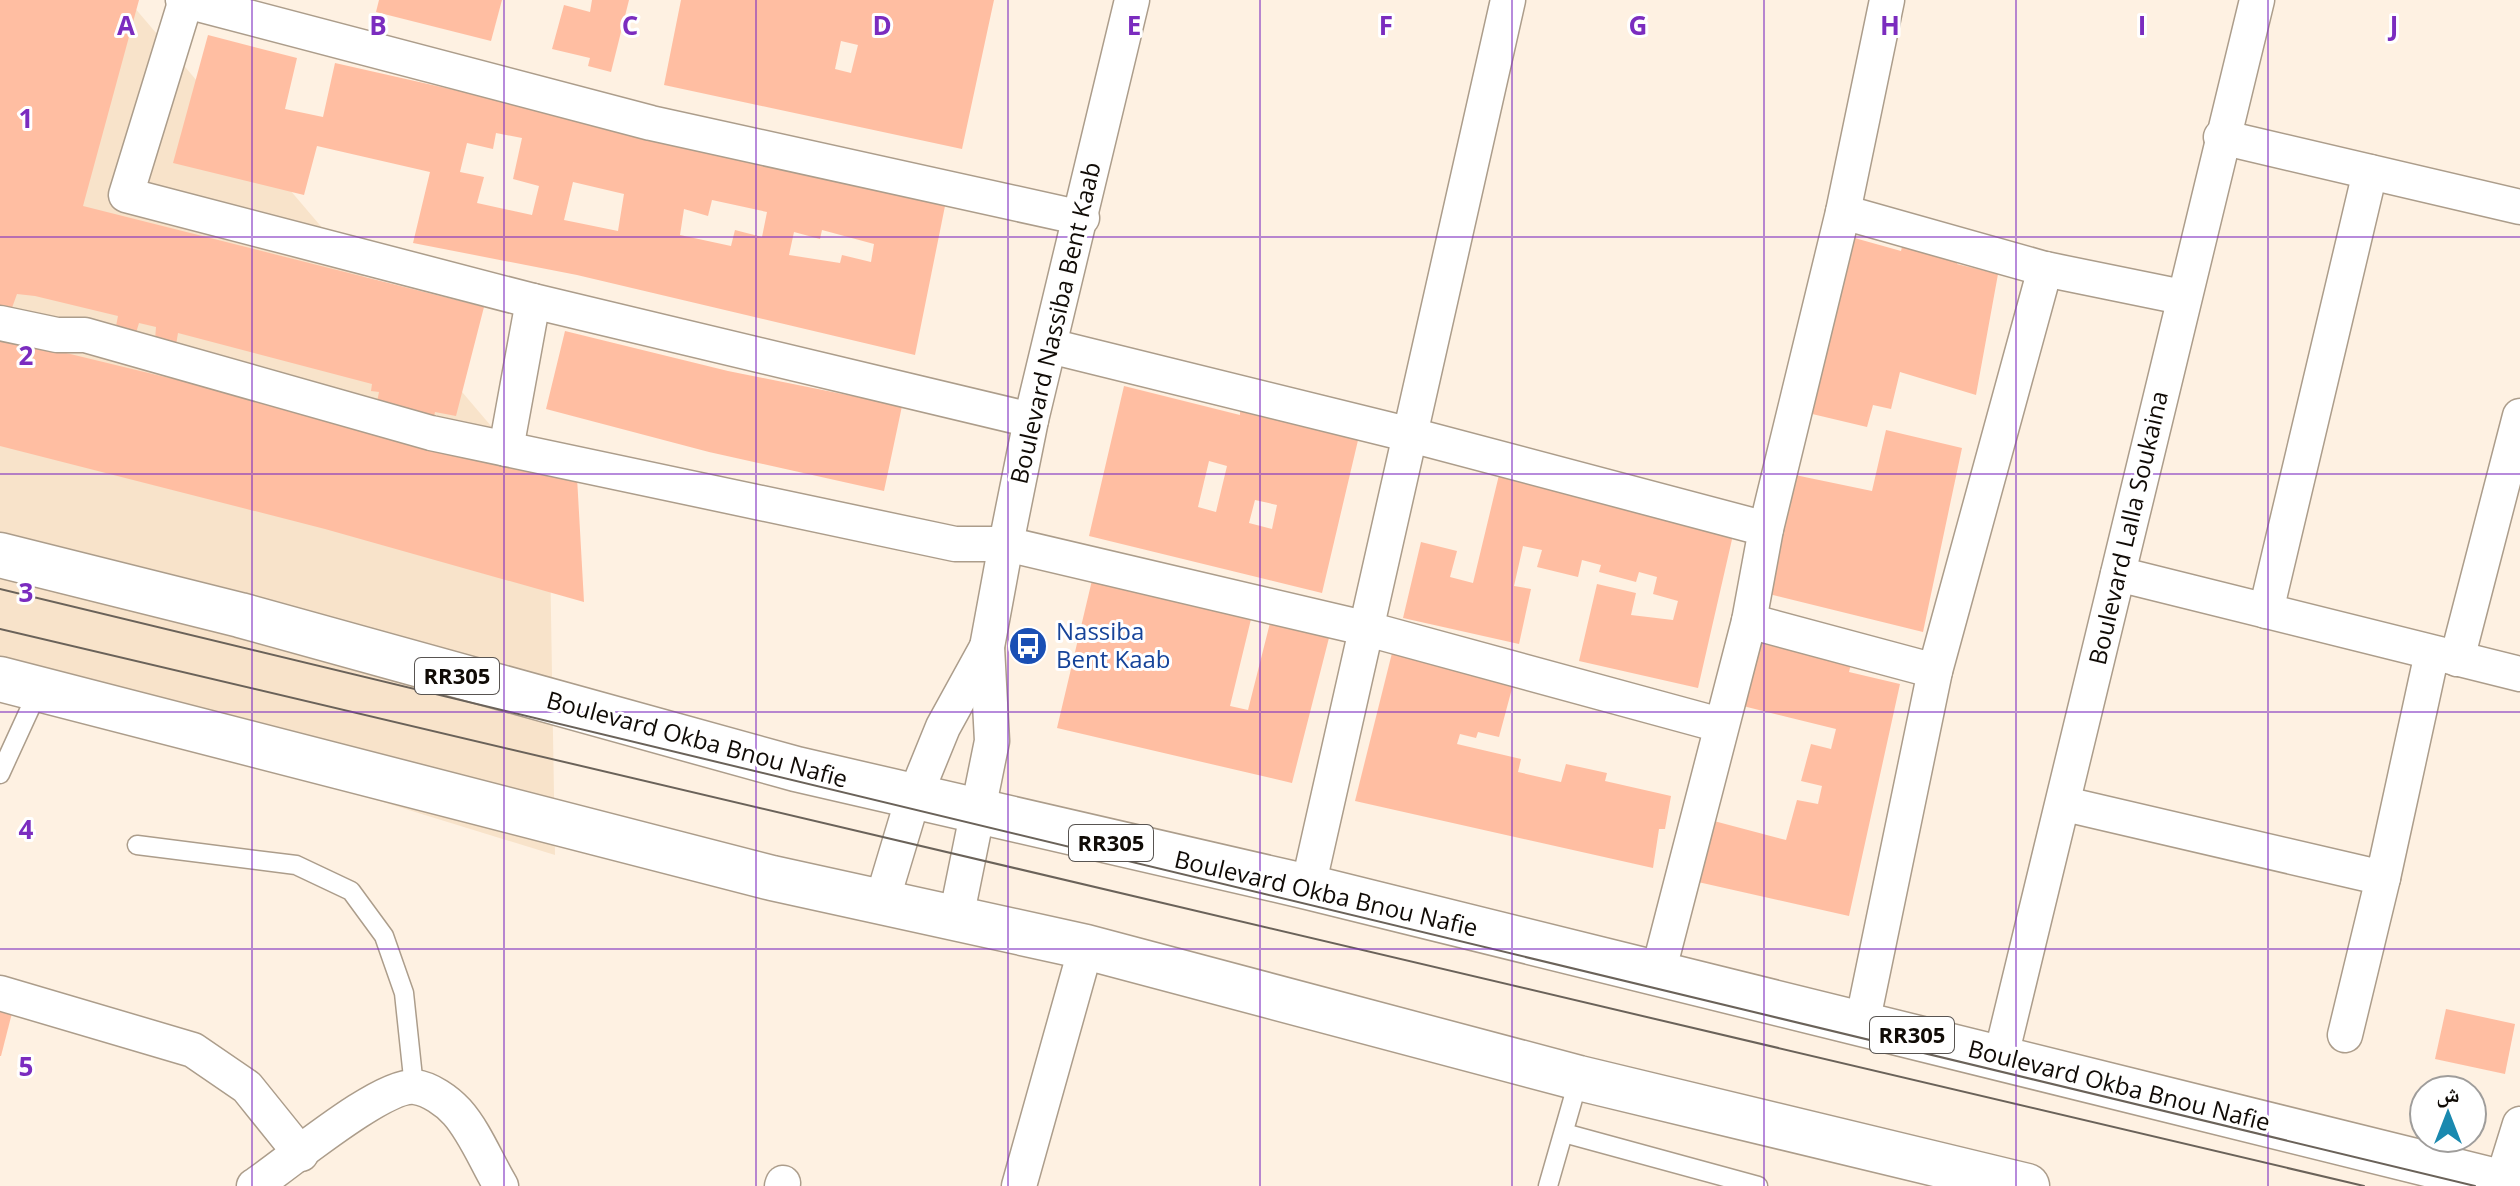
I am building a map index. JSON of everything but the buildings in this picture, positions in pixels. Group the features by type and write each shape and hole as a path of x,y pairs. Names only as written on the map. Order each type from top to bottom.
{"main road":[{"name":"Boulevard Okba Bnou Nafie","path":"0,555 240,615 796,769 1308,887 2509,1184"},
{"path":"20,683 772,878 1086,947 1579,1078 2027,1186"}],"street":[{"name":"Boulevard Nassiba Bent Kaab","path":"956,918 992,741 987,647 1006,544 1031,420 1132,0"},
{"path":"1308,887 1508,0"},
{"path":"1658,973 1749,621 1766,529 1843,212 1887,0"},
{"name":"Boulevard Lalla Soukaina","path":"2001,1056 2065,804 2182,297 2257,0"},
{"path":"1031,420 533,301 126,195 184,1 651,123 1082,218"},
{"path":"2221,137 2520,207"},
{"path":"2266,611 2370,172"},
{"path":"1843,212 2045,269 2182,297"},
{"path":"1862,1024 1935,671 2045,269"},
{"path":"506,449 533,301"},
{"path":"0,323 57,335 85,335 416,429 506,449 955,544 1006,544 1364,628 1720,725"},
{"path":"1050,346 1411,435 1766,529"},
{"path":"2345,1035 2383,878 2445,656 2518,431"},
{"path":"2118,574 2520,674"},
{"path":"1749,621 1935,671"},
{"name":"Boulevard Nassiba Bent Kaab","path":"882,901 915,795 943,727 987,647"},
{"path":"2065,804 2383,878"},
{"path":"1019,1186 1086,947"},
{"path":"0,993 193,1050 247,1087 301,1154"},
{"path":"254,1186 367,1104 392,1090 414,1087 434,1093 458,1113 501,1186"},
{"path":"2509,1184 2520,1124"}],"lane":[{"path":"0,774 20,683"},
{"path":"137,845 296,865 351,891 384,936 404,993 414,1087"},
{"path":"1548,1186 1579,1078"},
{"path":"1564,1133 1758,1186"}],"shaded area":[{"path":"0,0 128,0 549,494 555,855 0,684"}],"tram line":[{"path":"0,589 2475,1186"},
{"path":"0,629 2364,1186"}],"place":[{"name":"Nassiba Bent Kaab","path":"1028,646"}]}
